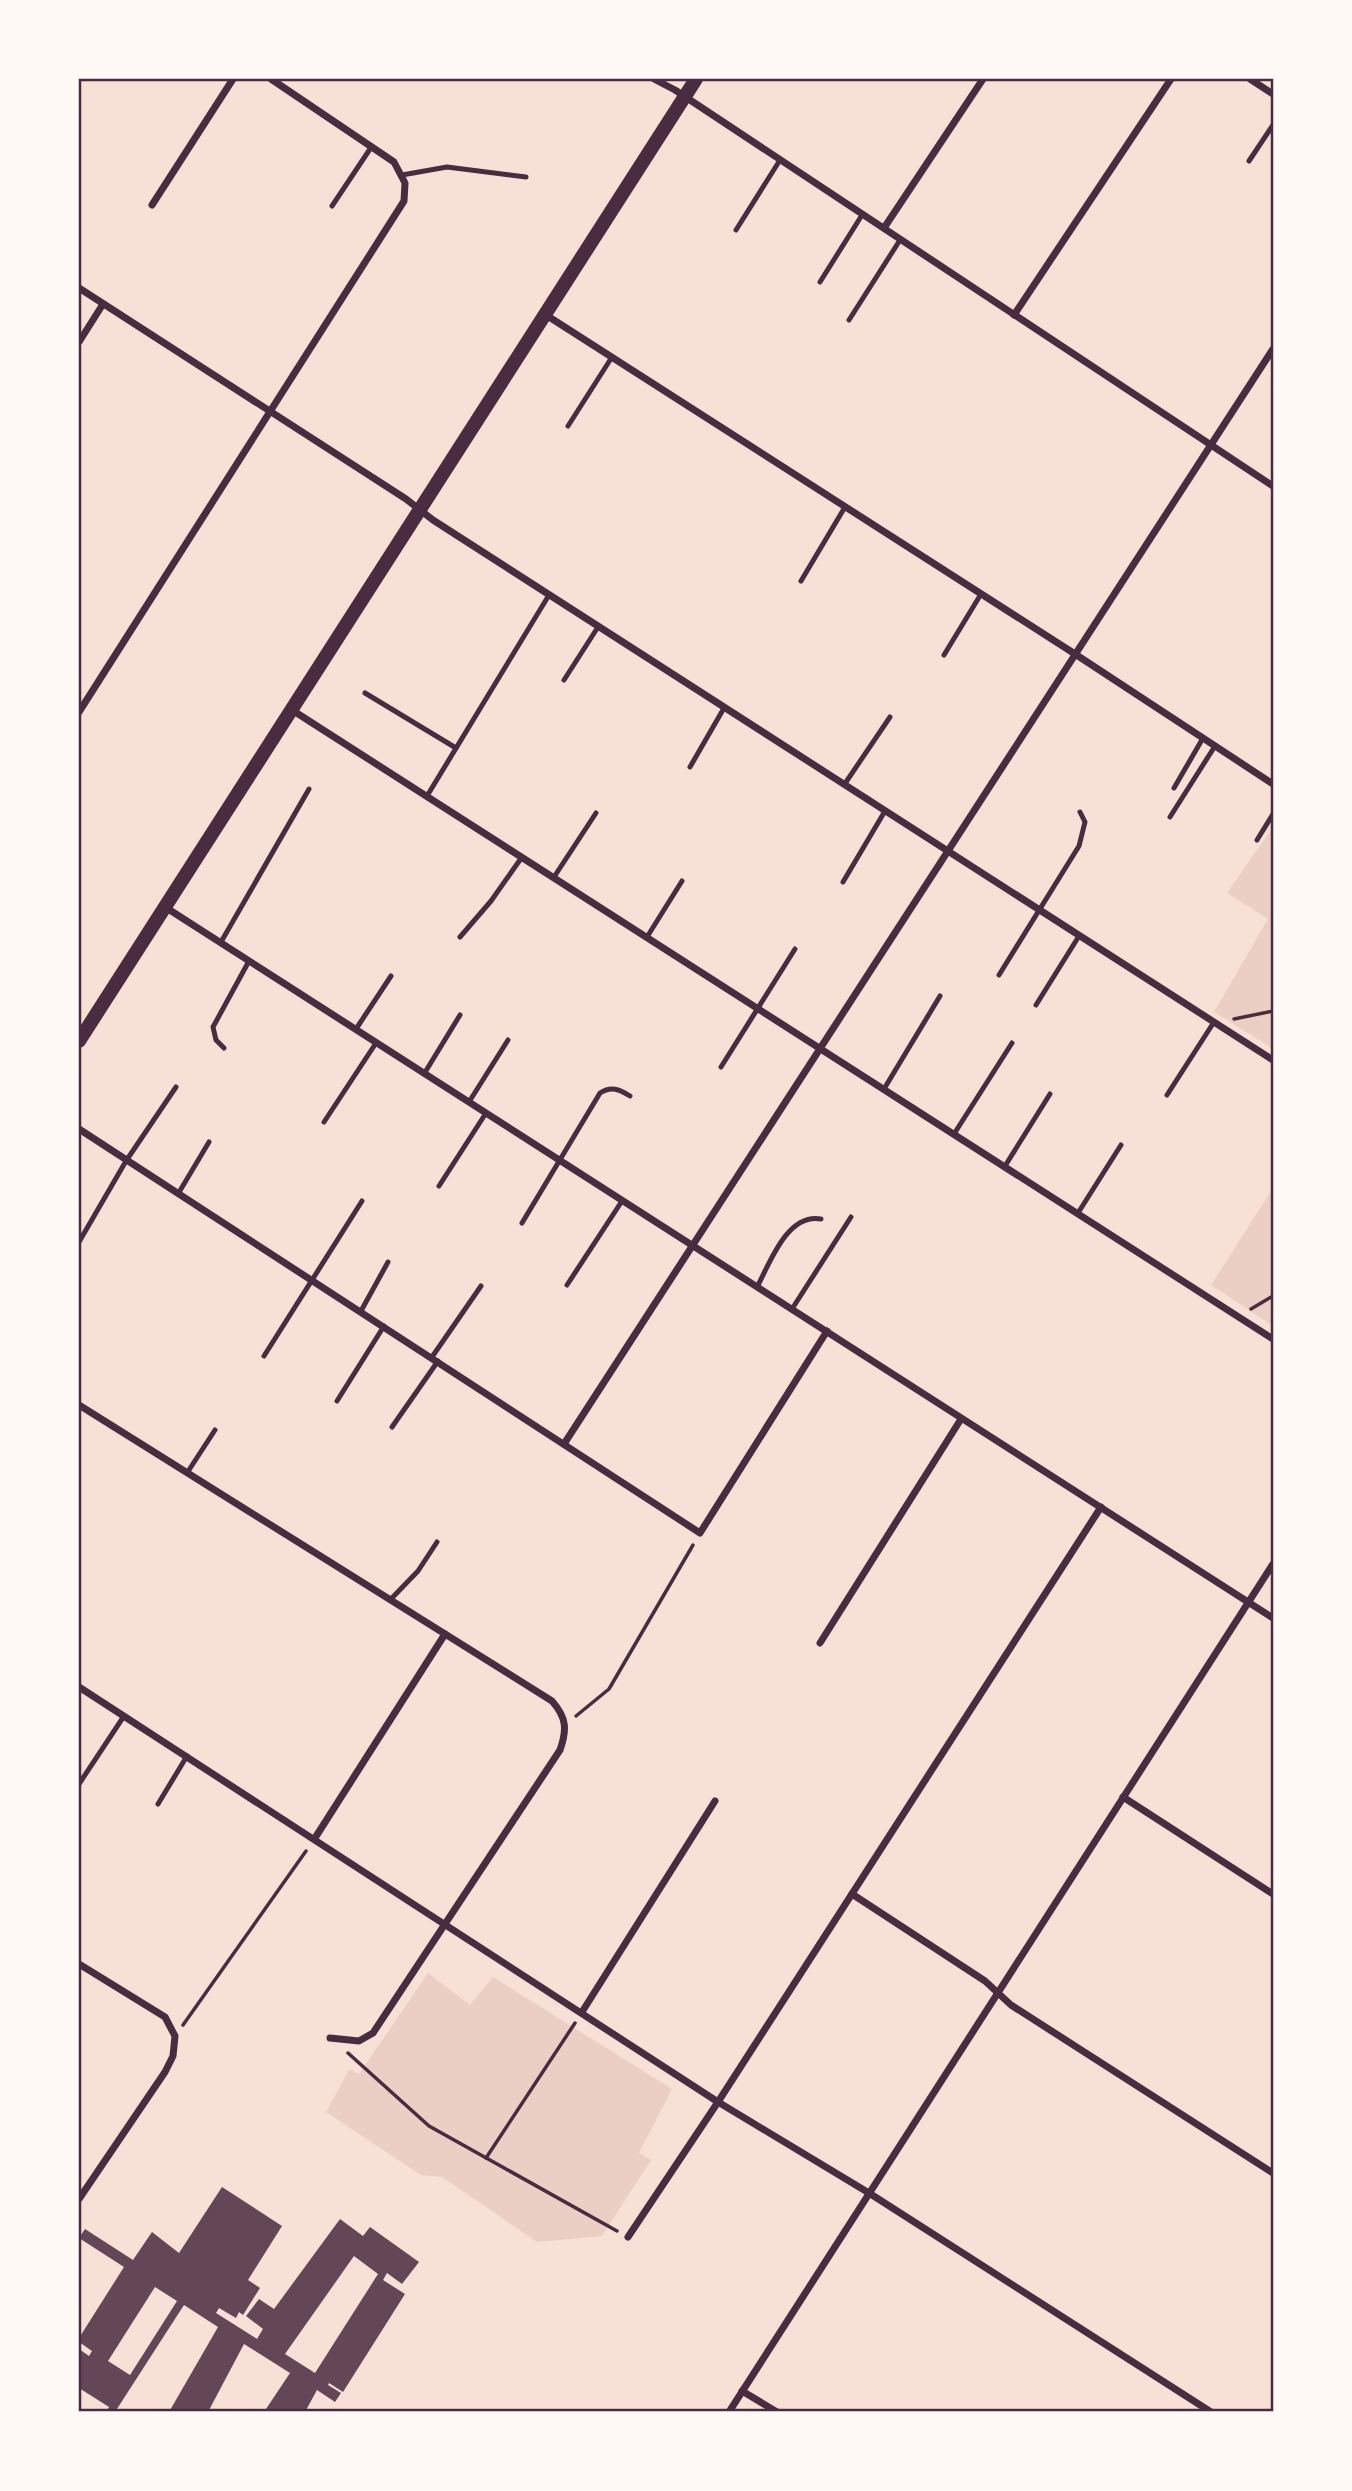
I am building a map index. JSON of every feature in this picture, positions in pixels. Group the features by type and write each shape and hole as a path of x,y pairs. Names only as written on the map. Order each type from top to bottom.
{"main road":[{"path":"79,1041 696,79"}],"street":[{"path":"152,205 233,79"},
{"path":"79,712 401,209 405,192 402,175 394,162 271,79"},
{"path":"654,79 1273,486"},
{"path":"884,229 983,79"},
{"path":"1014,315 1171,79"},
{"path":"1250,79 1273,94"},
{"path":"79,288 598,627 1273,1060"},
{"path":"79,342 103,304"},
{"path":"545,314 1075,654 1273,785"},
{"path":"564,1444 1273,349"},
{"path":"292,710 1273,1339"},
{"path":"164,907 1273,1618"},
{"path":"79,1129 700,1533 827,1331"},
{"path":"79,1405 552,1702 562,1713 565,1734 560,1750 373,2033 359,2041 330,2038"},
{"path":"820,1643 961,1419"},
{"path":"628,2237 718,2102 1101,1507"},
{"path":"729,2412 1273,1564"},
{"path":"315,1838 445,1634"},
{"path":"79,1687 718,2102 869,2193 1211,2412"},
{"path":"1123,1797 1273,1894"},
{"path":"582,2012 715,1801"},
{"path":"852,1894 985,1981 1011,2005 1273,2173"},
{"path":"79,1964 165,2017 175,2036 173,2056 165,2073 79,2199"},
{"path":"743,2390 776,2412"}],"lane":[{"path":"1250,161 1273,125"},
{"path":"332,206 372,146"},
{"path":"736,230 780,160"},
{"path":"402,175 447,167 526,177"},
{"path":"820,282 862,215"},
{"path":"849,320 901,240"},
{"path":"568,426 612,357"},
{"path":"801,581 845,507"},
{"path":"944,655 981,594"},
{"path":"428,796 550,595"},
{"path":"564,680 598,627"},
{"path":"365,693 456,748"},
{"path":"690,767 724,708"},
{"path":"844,785 890,717"},
{"path":"1174,788 1203,738"},
{"path":"1170,817 1215,746"},
{"path":"221,942 309,789"},
{"path":"843,882 885,811"},
{"path":"999,975 1079,846 1085,822 1080,812"},
{"path":"554,877 596,813"},
{"path":"1257,839 1273,814"},
{"path":"460,937 491,901 522,857"},
{"path":"648,937 682,881"},
{"path":"1036,1005 1079,936"},
{"path":"721,1067 795,948"},
{"path":"224,1048 216,1040 213,1027 249,961"},
{"path":"356,1030 391,976"},
{"path":"884,1089 940,996"},
{"path":"424,1074 460,1015"},
{"path":"1167,1095 1214,1023"},
{"path":"469,1102 508,1040"},
{"path":"324,1122 376,1043"},
{"path":"954,1134 1013,1043"},
{"path":"79,1242 126,1161 176,1087"},
{"path":"522,1223 600,1093 611,1088 619,1089 630,1096"},
{"path":"1005,1166 1050,1094"},
{"path":"439,1186 486,1113"},
{"path":"178,1194 209,1142"},
{"path":"1078,1213 1121,1145"},
{"path":"264,1356 362,1201"},
{"path":"567,1285 622,1201"},
{"path":"792,1309 851,1217"},
{"path":"757,1287 793,1227 804,1220 821,1219"},
{"path":"360,1311 388,1262"},
{"path":"392,1427 481,1286"},
{"path":"337,1401 384,1326"},
{"path":"187,1473 215,1430"},
{"path":"390,1600 418,1571 437,1542"},
{"path":"79,1784 124,1716"},
{"path":"158,1804 187,1756"}],"path":[{"path":"1214,1023 1273,1011"},
{"path":"1238,1316 1273,1296"},
{"path":"565,1723 587,1709 609,1689 700,1533"},
{"path":"175,2036 315,1838"},
{"path":"486,2158 582,2012"},
{"path":"330,2038 429,2126 628,2237"}],"shaded area":[{"path":"1273,827 1273,1049 1214,1012 1268,919 1227,893"},
{"path":"1273,1188 1273,1326 1211,1285"},
{"path":"428,1973 470,2005 493,1977 672,2089 639,2153 651,2160 602,2236 537,2242 442,2177 421,2175 326,2112 350,2069 359,2074"}],"building":[{"path":"222,2187 282,2226 248,2280 260,2288 243,2315 239,2312 236,2318 219,2308 216,2313 257,2339 263,2329 246,2316 259,2299 274,2309 340,2219 363,2236 370,2227 419,2262 402,2284 387,2273 383,2280 405,2294 343,2392 329,2383 328,2385 341,2393 335,2402 317,2390 305,2412 264,2412 290,2373 244,2344 208,2412 169,2412 218,2327 184,2305 113,2412 79,2388 79,2349 89,2356 92,2351 79,2342 79,2338 124,2267 79,2238 85,2229 133,2260 152,2232 179,2253","holes":["354,2256 378,2274 315,2373 285,2354","155,2287 177,2301 130,2375 108,2361"]}]}
